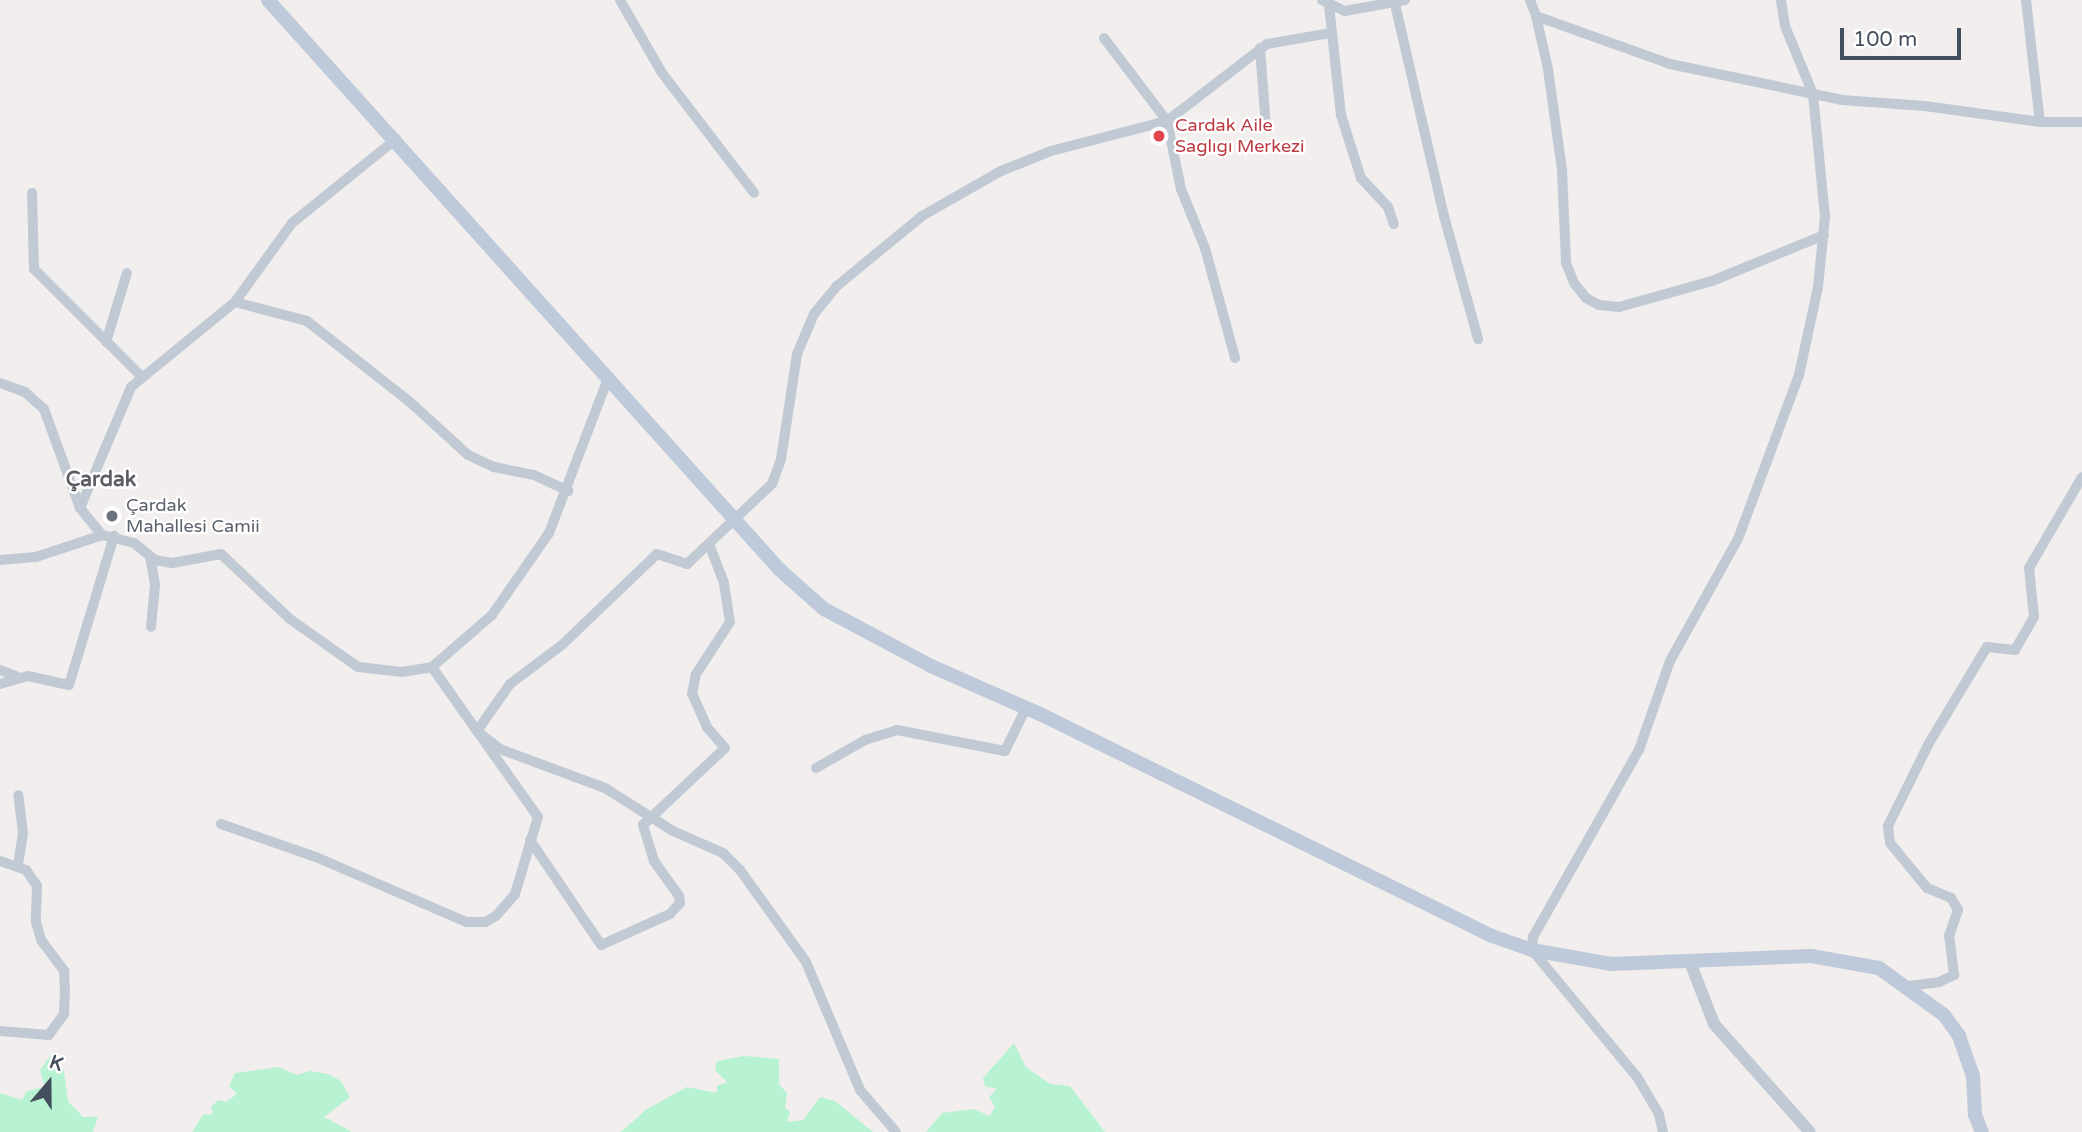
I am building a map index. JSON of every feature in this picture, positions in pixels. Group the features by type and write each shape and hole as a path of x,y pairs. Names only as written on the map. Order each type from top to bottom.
{"main road":[{"path":"268,0 609,376 780,570 824,609 931,666 1026,708 1492,936 1532,950 1583,961 1639,965 1838,957 1879,968 1908,986 1944,1015 1959,1036 1973,1076 1975,1115 1982,1132"}],"street":[{"path":"620,0 662,73 754,193"},
{"path":"1530,0 1549,69 1562,170 1566,263 1574,283 1586,298 1599,305 1619,307 1712,281 1824,235"},
{"path":"1663,1132 1659,1114 1637,1077 1532,950 1534,937 1570,867 1639,750 1670,661 1738,539 1799,375 1824,235 1812,94 1785,26 1780,0"},
{"path":"2026,0 2040,122"},
{"path":"1394,224 1388,206 1361,178 1340,115 1325,3 1355,11 1400,2 1444,216 1478,339"},
{"path":"1536,16 1670,64 1812,94 2040,122 2082,122"},
{"path":"477,731 510,684 563,644 657,554 682,565 736,519 778,474 797,355 814,314 836,286 922,216 1001,170 1051,151 1167,121 1260,48 1331,33"},
{"path":"1104,38 1167,121 1181,189 1217,288 1235,358"},
{"path":"1260,48 1266,127"},
{"path":"80,508 131,387 235,302 292,223 396,139"},
{"path":"32,193 31,264 142,377"},
{"path":"106,342 127,273"},
{"path":"235,302 307,321 410,402 468,455 494,467 534,475 568,491"},
{"path":"0,560 36,557 80,546 102,535 134,543 150,556 172,564 220,554 290,619 358,667 402,672 432,667 492,615 549,534 568,491 609,376"},
{"path":"0,383 25,391 44,409 80,508 102,535"},
{"path":"1908,986 1939,982 1954,975 1949,936 1958,910 1951,898 1927,888 1890,843 1888,826 1929,743 1987,647 2015,650 2034,617 2029,568 2082,477"},
{"path":"0,670 18,677 69,684 114,536"},
{"path":"530,840 601,944 670,914 680,903 643,837 643,825 725,748 707,727 692,694 696,674 730,622 724,583 709,544"},
{"path":"150,556 155,585 151,627"},
{"path":"221,824 478,923 496,916 514,894 538,817 432,667"},
{"path":"0,684 18,677"},
{"path":"816,768 865,740 897,730 1005,751 1026,708"},
{"path":"477,731 500,749 605,788 699,845 723,853 740,870 806,962 860,1090 896,1132"},
{"path":"18,795 23,833 18,865"},
{"path":"0,861 18,865 37,886 36,922 41,940 64,971 64,1014 49,1035 0,1031"},
{"path":"1690,962 1719,1031 1810,1132"}],"green space":[{"path":"1014,1043 1026,1067 1050,1084 1070,1086 1105,1132 926,1132 942,1113 973,1109 990,1116 995,1107 989,1097 997,1089 985,1086 983,1078"},
{"path":"54,1051 64,1071 68,1101 83,1117 98,1117 93,1132 0,1132 0,1093 22,1100 27,1091 45,1087 40,1070"},
{"path":"744,1056 779,1059 779,1084 787,1093 785,1108 790,1112 787,1122 803,1120 820,1097 835,1101 873,1132 621,1132 647,1109 687,1087 717,1093 717,1086 727,1082 715,1070 717,1061"},
{"path":"279,1067 297,1075 310,1071 328,1074 341,1081 350,1097 324,1117 352,1132 192,1132 203,1115 213,1114 211,1107 218,1100 226,1102 237,1094 229,1086 235,1073"}],"place":[{"name":"Cardak Aile Saglıgı Merkezi","path":"1159,136"},
{"name":"Çardak Mahallesi Camii","path":"112,516"}],"district":[{"name":"Çardak","path":"101,480"}]}
